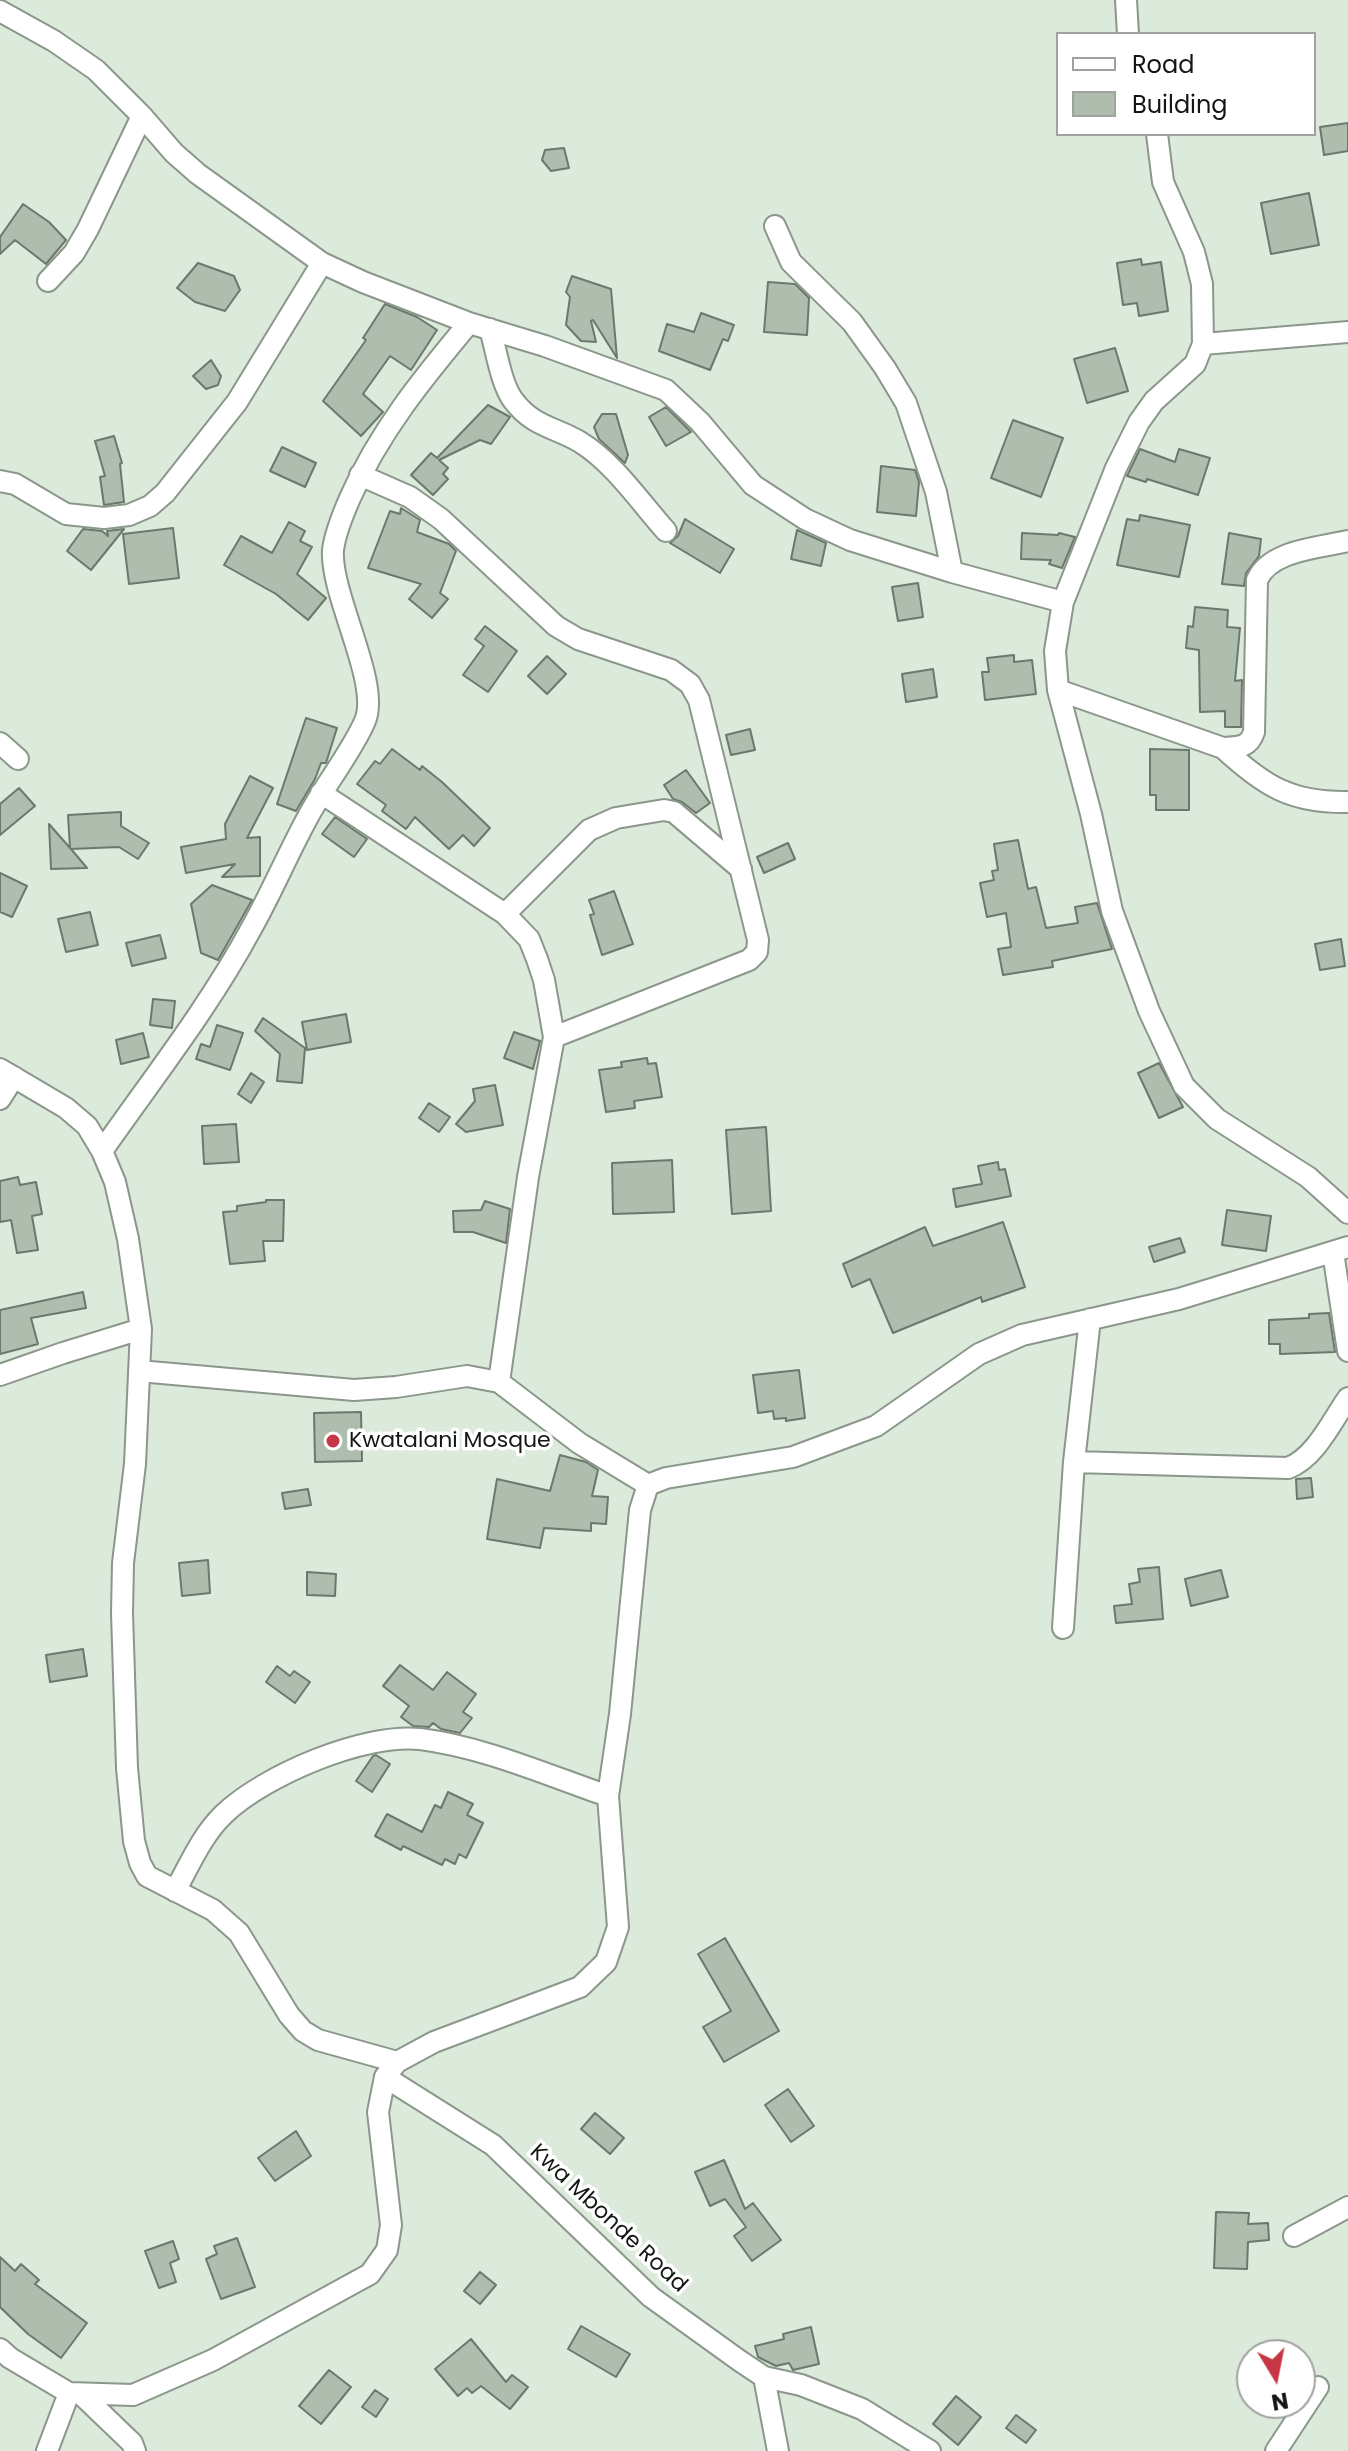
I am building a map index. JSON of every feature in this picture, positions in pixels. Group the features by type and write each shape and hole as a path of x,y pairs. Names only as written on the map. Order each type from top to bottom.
{"street":[{"path":"1126,0 1128,32"},
{"path":"1,15 54,41 96,70 174,153 198,174 322,263 469,323 666,390 700,422 753,485 805,519 850,540 1063,602"},
{"path":"48,281 74,253 88,229 142,116"},
{"path":"1157,136 1163,182 1194,252 1202,284 1203,344 1195,364 1154,401 1139,422 1116,468 1063,602 1055,651 1058,690 1091,814 1112,911 1149,1011 1184,1086 1217,1119 1308,1177 1348,1213"},
{"path":"775,226 791,262 852,322 906,403 936,492 952,572"},
{"path":"0,481 15,484 66,514 104,518 129,515 150,506 165,493 237,402 322,263"},
{"path":"102,1151 209,1000 252,929 321,793 365,721 367,692 336,573 333,550 341,519 360,475 416,387 469,323"},
{"path":"490,329 512,399 542,426 581,442 594,453 666,531"},
{"path":"1203,344 1348,332"},
{"path":"360,475 410,497 441,519 556,626 578,639 671,670 690,684 699,700 758,940 757,952 749,960 554,1037"},
{"path":"1223,748 1243,747 1251,741 1254,732 1257,580 1262,569 1276,559 1348,541"},
{"path":"1058,690 1223,748 1256,776 1297,798 1322,803 1348,802"},
{"path":"0,743 18,759"},
{"path":"321,793 505,914 529,939 544,980 554,1037 528,1177 499,1382"},
{"path":"505,914 589,830 616,818 648,811 674,812 741,869"},
{"path":"0,1099 7,1073"},
{"name":"Kwa Mbonde Road","path":"7,1073 66,1108 87,1126 115,1182 128,1239 141,1329 135,1464 123,1563 127,1768 134,1841 147,1876 213,1910 239,1933 289,2015 303,2031 391,2070 493,2145 651,2297 764,2377 801,2385 862,2409 930,2451"},
{"path":"648,1485 666,1478 793,1457 876,1426 979,1354 1022,1335 1179,1299 1340,1250 1348,1351"},
{"path":"1063,1628 1074,1462 1090,1319"},
{"path":"0,1375 141,1329"},
{"path":"139,1371 354,1390 467,1376 499,1382 579,1443 648,1485"},
{"path":"1074,1462 1288,1468 1299,1464 1308,1455 1348,1398"},
{"path":"76,2394 133,2395 213,2360 370,2274 387,2250 391,2225 378,2112 391,2070 462,2031 580,1987 606,1962 618,1927 608,1796 620,1714 640,1510 648,1485"},
{"path":"175,1891 207,1833 234,1806 291,1772 349,1748 384,1739 446,1743 608,1796"},
{"path":"1294,2236 1348,2207"},
{"path":"0,2349 10,2358 76,2394 132,2443 135,2451"},
{"path":"764,2377 778,2451"},
{"path":"1276,2451 1318,2387"},
{"path":"47,2451 76,2394"}],"building":[{"path":"1348,123 1348,151 1324,155 1320,127"},
{"path":"564,148 569,168 551,171 542,160 545,150"},
{"path":"1309,193 1319,245 1271,254 1261,203"},
{"path":"23,204 49,222 66,240 46,264 15,240 0,254 0,237"},
{"path":"1141,259 1142,265 1161,262 1168,311 1139,316 1137,303 1123,305 1117,263"},
{"path":"198,263 234,276 240,290 225,311 195,302 177,288"},
{"path":"572,276 611,289 617,358 593,320 596,342 581,341 566,325 570,297 566,292"},
{"path":"768,282 795,284 809,298 807,335 764,332"},
{"path":"385,304 417,317 437,330 411,370 390,356 363,394 383,412 361,436 323,401 366,340 363,338"},
{"path":"701,313 734,325 728,341 723,339 710,370 659,351 667,324 694,332"},
{"path":"1115,348 1128,391 1087,403 1074,359"},
{"path":"211,360 221,376 218,385 206,389 193,376"},
{"path":"488,405 510,417 491,444 480,440 439,460 448,468 443,474 448,479 433,495 411,475 431,453 437,458"},
{"path":"666,407 691,432 666,446 649,417"},
{"path":"602,414 616,414 628,455 625,463 599,439 594,427"},
{"path":"1013,420 1063,438 1041,497 991,478"},
{"path":"114,436 122,463 124,502 104,505 100,477 105,476 95,441"},
{"path":"282,447 316,463 305,487 270,471"},
{"path":"1140,449 1175,462 1179,449 1210,458 1198,495 1127,476"},
{"path":"881,466 915,470 919,482 916,516 877,512"},
{"path":"401,508 420,520 417,532 449,544 456,551 440,593 448,599 432,618 409,599 421,584 368,568 390,511 400,514"},
{"path":"1140,515 1190,525 1179,577 1117,565 1127,519 1139,521"},
{"path":"685,519 734,549 720,573 670,543 678,536"},
{"path":"289,522 305,531 300,541 312,547 297,574 326,598 308,620 276,594 224,565 241,536 272,553"},
{"path":"173,528 179,578 129,584 123,534"},
{"path":"83,529 102,531 108,536 107,531 124,529 91,570 67,551"},
{"path":"797,530 826,543 821,566 791,559"},
{"path":"1022,533 1059,533 1075,537 1062,568 1049,564 1051,560 1021,559"},
{"path":"1229,533 1261,539 1259,556 1246,573 1244,586 1222,584"},
{"path":"918,583 923,617 898,621 892,587"},
{"path":"1195,607 1228,610 1227,627 1240,628 1235,681 1242,680 1241,727 1225,727 1225,711 1200,712 1199,650 1186,648 1188,626 1193,627"},
{"path":"485,626 517,651 488,692 463,675 484,646 475,639"},
{"path":"1014,655 1014,662 1032,660 1036,694 985,700 982,672 989,672 987,658"},
{"path":"547,656 566,674 547,694 528,676"},
{"path":"933,669 937,697 906,702 902,674"},
{"path":"306,718 337,728 326,763 321,763 296,811 277,804"},
{"path":"750,729 755,750 731,755 726,735"},
{"path":"392,749 442,782 490,828 474,846 463,835 449,849 415,817 406,829 382,811 386,805 357,784 375,761 380,764"},
{"path":"1150,749 1189,750 1189,810 1156,810 1156,795 1150,795"},
{"path":"686,770 710,803 696,813 673,799 664,785"},
{"path":"250,776 273,788 247,838 260,837 260,876 222,877 235,864 186,873 181,847 226,839 225,824"},
{"path":"19,788 35,806 0,835 0,804"},
{"path":"121,812 121,826 149,843 138,859 119,847 71,849 87,868 51,869 49,824 70,848 68,815"},
{"path":"335,817 367,839 354,857 322,834"},
{"path":"1018,840 1028,889 1036,887 1046,928 1078,923 1075,907 1097,903 1112,949 1052,961 1053,967 1003,975 998,949 1011,947 1006,913 987,917 980,883 994,880 992,871 998,870 994,844"},
{"path":"788,843 795,859 764,873 757,857"},
{"path":"0,873 27,886 12,917 0,912"},
{"path":"212,885 252,900 218,960 201,953 191,904"},
{"path":"614,891 633,944 602,955 590,915 594,914 589,900"},
{"path":"90,912 98,945 66,952 58,919"},
{"path":"160,935 166,958 132,966 126,943"},
{"path":"1341,939 1345,966 1320,970 1315,944"},
{"path":"153,999 175,1001 172,1028 150,1025"},
{"path":"346,1014 351,1042 307,1050 302,1022"},
{"path":"263,1018 305,1048 302,1083 277,1081 280,1054 255,1031"},
{"path":"217,1025 243,1033 230,1070 196,1059 201,1044 210,1047"},
{"path":"514,1032 540,1041 533,1069 504,1058"},
{"path":"143,1033 149,1057 121,1064 116,1040"},
{"path":"647,1058 648,1064 656,1063 662,1097 634,1101 635,1108 606,1112 599,1070 622,1067 621,1062"},
{"path":"1159,1063 1183,1107 1159,1118 1138,1073"},
{"path":"251,1073 264,1082 251,1103 238,1094"},
{"path":"495,1085 503,1125 466,1132 456,1124 475,1101 473,1089"},
{"path":"429,1103 450,1117 439,1132 419,1118"},
{"path":"236,1124 239,1162 204,1164 202,1126"},
{"path":"766,1127 771,1211 732,1214 726,1130"},
{"path":"672,1160 674,1212 613,1214 612,1163"},
{"path":"998,1162 999,1170 1005,1169 1011,1196 956,1207 953,1189 982,1184 978,1166"},
{"path":"18,1177 20,1185 36,1182 42,1214 32,1216 38,1250 17,1253 11,1220 0,1222 0,1181"},
{"path":"284,1200 283,1241 263,1241 265,1261 230,1264 223,1212 237,1211 237,1206"},
{"path":"485,1201 510,1209 506,1243 473,1232 454,1232 453,1211 481,1210"},
{"path":"1227,1210 1271,1216 1266,1251 1222,1245"},
{"path":"1003,1222 1025,1287 982,1302 981,1297 893,1333 870,1279 852,1287 843,1264 925,1227 933,1246"},
{"path":"1180,1238 1185,1252 1154,1262 1149,1247"},
{"path":"83,1292 86,1308 31,1318 38,1344 0,1354 0,1310"},
{"path":"1329,1313 1335,1352 1280,1354 1280,1344 1269,1344 1269,1320 1309,1318 1309,1314"},
{"path":"799,1370 805,1418 786,1421 786,1418 774,1419 773,1411 758,1413 753,1375"},
{"path":"361,1412 362,1461 315,1462 314,1413"},
{"path":"560,1455 586,1462 598,1470 592,1496 608,1497 606,1524 591,1523 591,1531 544,1528 540,1548 487,1539 497,1479 550,1491"},
{"path":"1311,1478 1313,1497 1297,1499 1296,1479"},
{"path":"308,1489 311,1505 285,1509 282,1493"},
{"path":"208,1560 210,1593 182,1596 179,1563"},
{"path":"1159,1567 1163,1619 1116,1623 1114,1606 1132,1604 1129,1584 1140,1582 1138,1569"},
{"path":"1221,1570 1228,1597 1191,1606 1185,1579"},
{"path":"307,1572 336,1574 335,1596 307,1595"},
{"path":"83,1649 87,1676 50,1682 46,1655"},
{"path":"400,1665 433,1690 447,1672 476,1694 463,1712 472,1718 460,1733 441,1729 433,1723 429,1727 413,1726 401,1717 409,1706 383,1686"},
{"path":"277,1666 290,1676 294,1671 310,1682 295,1703 266,1682"},
{"path":"376,1755 390,1764 372,1792 356,1781"},
{"path":"448,1792 473,1804 467,1815 483,1823 466,1858 459,1854 455,1864 445,1859 442,1865 403,1846 401,1850 375,1836 387,1814 422,1832 435,1805 441,1808"},
{"path":"725,1938 779,2031 724,2062 703,2027 731,2011 698,1954"},
{"path":"788,2089 814,2126 791,2142 765,2105"},
{"path":"595,2113 624,2138 610,2154 581,2129"},
{"path":"296,2131 311,2156 275,2181 258,2158"},
{"path":"724,2160 745,2209 753,2203 781,2240 752,2261 734,2236 746,2227 725,2199 710,2206 695,2172"},
{"path":"1216,2212 1249,2213 1248,2224 1268,2223 1269,2240 1248,2242 1247,2269 1214,2268"},
{"path":"237,2238 255,2287 221,2299 206,2259 217,2254 214,2246"},
{"path":"173,2241 179,2259 170,2263 176,2282 159,2288 145,2251"},
{"path":"0,2257 15,2271 21,2264 39,2280 35,2284 87,2323 61,2358 28,2334 0,2307"},
{"path":"480,2272 496,2285 480,2304 464,2291"},
{"path":"581,2326 630,2354 616,2377 568,2349"},
{"path":"811,2327 819,2364 793,2370 789,2363 776,2366 758,2357 755,2346 784,2339 783,2334"},
{"path":"471,2339 506,2382 512,2375 528,2387 510,2409 481,2386 472,2393 467,2388 458,2396 435,2369"},
{"path":"329,2370 351,2387 321,2424 299,2406"},
{"path":"375,2390 388,2399 376,2417 362,2407"},
{"path":"956,2396 981,2417 958,2445 933,2424"},
{"path":"1016,2415 1036,2430 1026,2443 1006,2428"}],"place":[{"name":"Kwatalani Mosque","path":"333,1441"}]}
